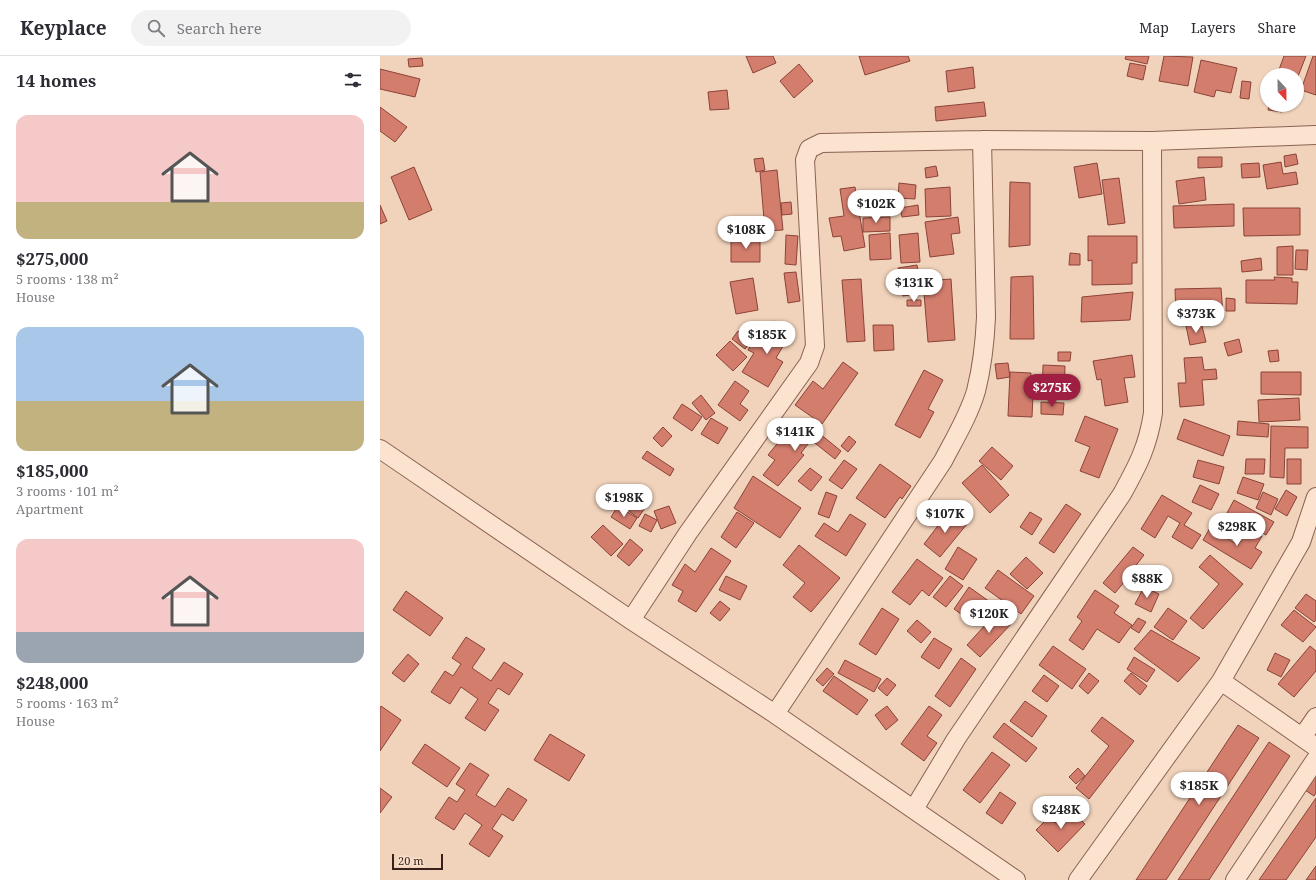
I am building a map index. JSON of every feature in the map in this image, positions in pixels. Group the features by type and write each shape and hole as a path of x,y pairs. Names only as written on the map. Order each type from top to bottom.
{"street":[{"path":"632,620 688,533 809,363 815,346 805,160 809,149 821,143 982,140 1152,141 1316,134"},
{"path":"775,714 943,461 963,424 976,391 985,339 986,317 982,140"},
{"path":"914,809 956,739 1122,494 1143,457 1150,436 1153,412 1152,141"},
{"path":"380,449 632,620 775,714 1016,880"},
{"path":"1078,880 1221,681 1301,542 1316,497"},
{"path":"1221,681 1310,742 1316,717"},
{"path":"1235,880 1316,759"}],"building":[{"path":"746,56 773,56 776,63 753,73"},
{"path":"859,56 908,56 910,61 865,75"},
{"path":"1126,56 1149,56 1147,64 1125,59"},
{"path":"1164,56 1193,57 1188,86 1159,81"},
{"path":"1284,56 1306,56 1301,68 1280,68"},
{"path":"1313,56 1316,56 1316,95 1304,91 1304,82"},
{"path":"422,58 423,66 409,67 408,59"},
{"path":"1201,60 1237,68 1231,93 1216,90 1214,97 1194,92"},
{"path":"1130,63 1146,66 1143,80 1127,76"},
{"path":"799,64 813,81 794,98 780,81"},
{"path":"973,67 975,88 948,92 946,71"},
{"path":"380,69 420,79 415,97 380,89"},
{"path":"1242,81 1251,82 1249,99 1240,98"},
{"path":"727,90 729,109 710,110 708,92"},
{"path":"984,102 986,116 936,121 935,107"},
{"path":"380,107 407,127 395,142 380,131"},
{"path":"1296,154 1298,164 1285,167 1284,156"},
{"path":"1198,157 1222,157 1222,167 1198,168"},
{"path":"763,158 765,170 756,172 754,159"},
{"path":"1281,162 1283,174 1296,172 1298,184 1267,189 1263,165"},
{"path":"1097,163 1102,194 1079,198 1074,167"},
{"path":"1259,163 1260,177 1242,178 1241,164"},
{"path":"936,166 938,176 926,178 925,168"},
{"path":"414,167 432,210 409,220 391,177"},
{"path":"777,170 783,230 765,231 760,172"},
{"path":"1204,177 1206,200 1179,204 1176,181"},
{"path":"1119,178 1125,223 1108,225 1102,180"},
{"path":"1010,182 1030,183 1030,245 1009,247"},
{"path":"899,183 916,185 915,199 898,198"},
{"path":"855,187 865,247 844,251 841,236 833,237 829,218 844,216 840,189"},
{"path":"950,187 951,216 926,217 925,189"},
{"path":"791,202 792,214 782,215 781,203"},
{"path":"1234,204 1234,226 1174,228 1173,206"},
{"path":"380,205 387,221 380,224"},
{"path":"918,205 919,215 902,217 900,208"},
{"path":"1243,208 1300,208 1300,235 1244,236"},
{"path":"890,217 890,231 863,232 863,218"},
{"path":"958,217 960,233 951,234 954,254 930,257 925,222"},
{"path":"890,233 891,259 870,260 869,235"},
{"path":"918,233 920,262 901,263 899,235"},
{"path":"786,235 798,236 796,265 785,264"},
{"path":"1088,236 1137,236 1137,263 1132,263 1132,284 1092,285 1092,260 1088,261"},
{"path":"731,239 760,239 760,262 731,262"},
{"path":"1293,246 1293,275 1277,275 1277,247"},
{"path":"1296,250 1308,250 1307,270 1295,269"},
{"path":"1070,253 1080,254 1080,265 1069,265"},
{"path":"1261,258 1262,270 1242,272 1241,261"},
{"path":"917,265 922,293 903,296 898,268"},
{"path":"796,272 800,301 788,303 784,273"},
{"path":"1033,276 1034,339 1010,339 1011,277"},
{"path":"1274,277 1292,278 1292,282 1298,282 1297,304 1246,303 1246,280 1275,280"},
{"path":"753,278 758,310 736,314 730,282"},
{"path":"861,279 865,341 847,342 842,280"},
{"path":"951,279 955,340 928,342 923,281"},
{"path":"1221,288 1223,315 1176,316 1175,289"},
{"path":"1133,292 1130,320 1081,322 1082,297"},
{"path":"1226,298 1235,299 1235,311 1226,311"},
{"path":"907,300 921,300 921,306 907,306"},
{"path":"774,321 792,331 776,358 783,362 768,387 742,372 754,353 748,350 757,335 764,339"},
{"path":"1201,322 1206,342 1190,345 1186,326"},
{"path":"873,325 893,325 894,350 874,351"},
{"path":"738,331 751,341 745,349 732,339"},
{"path":"1239,339 1242,352 1228,356 1224,343"},
{"path":"730,341 747,357 733,371 716,355"},
{"path":"1278,350 1279,361 1270,362 1268,351"},
{"path":"1058,352 1071,352 1070,361 1058,361"},
{"path":"1132,355 1135,377 1124,378 1128,402 1105,406 1101,379 1097,380 1093,361"},
{"path":"1202,357 1204,370 1216,369 1217,379 1202,380 1204,405 1180,407 1178,383 1186,383 1184,358"},
{"path":"843,362 858,373 822,424 795,405 813,381 823,389"},
{"path":"1008,363 1010,377 997,379 995,364"},
{"path":"1043,365 1065,366 1064,397 1042,397"},
{"path":"924,370 943,380 928,409 934,412 920,438 895,425"},
{"path":"1010,372 1031,373 1030,395 1033,395 1032,417 1008,416"},
{"path":"1261,372 1301,372 1301,395 1261,394"},
{"path":"735,381 749,391 740,404 748,410 740,421 718,405"},
{"path":"701,395 715,413 706,420 692,403"},
{"path":"1299,398 1300,420 1259,422 1258,400"},
{"path":"1041,402 1064,403 1063,415 1041,414"},
{"path":"682,404 702,417 692,431 673,418"},
{"path":"1085,416 1118,429 1099,478 1080,471 1090,447 1075,441"},
{"path":"711,418 728,428 718,444 701,434"},
{"path":"1184,419 1230,436 1223,456 1177,439"},
{"path":"804,421 841,451 835,459 811,440 801,453 804,455 778,486 763,475 775,460 768,455 785,434 790,438"},
{"path":"1238,421 1269,424 1268,437 1237,435"},
{"path":"1271,426 1308,427 1308,448 1285,448 1284,478 1270,477"},
{"path":"663,427 672,436 662,447 653,438"},
{"path":"849,436 856,442 848,452 841,446"},
{"path":"992,447 1013,466 1001,480 979,461"},
{"path":"647,451 674,469 670,476 642,458"},
{"path":"1246,459 1265,459 1264,474 1245,474"},
{"path":"1287,459 1301,459 1301,484 1287,484"},
{"path":"844,460 857,469 842,489 829,480"},
{"path":"1198,460 1224,467 1219,484 1193,477"},
{"path":"880,464 911,486 902,499 900,497 885,518 856,498"},
{"path":"982,465 1009,495 990,513 962,483"},
{"path":"810,468 822,477 811,491 798,481"},
{"path":"753,476 801,508 780,538 734,508"},
{"path":"1243,477 1264,484 1258,500 1237,493"},
{"path":"1200,485 1219,494 1211,510 1192,502"},
{"path":"630,488 649,502 638,518 619,503"},
{"path":"1286,490 1297,497 1287,516 1275,509"},
{"path":"826,492 837,496 829,518 818,514"},
{"path":"1263,492 1278,499 1271,515 1256,508"},
{"path":"1162,495 1192,513 1184,525 1201,535 1192,549 1172,537 1180,523 1168,516 1155,538 1141,529"},
{"path":"1234,500 1274,522 1266,535 1227,513"},
{"path":"1066,504 1081,514 1054,553 1039,543"},
{"path":"618,506 637,518 630,529 611,517"},
{"path":"669,506 676,523 661,529 654,511"},
{"path":"950,510 967,524 940,557 924,544"},
{"path":"737,512 754,523 736,548 721,537"},
{"path":"1030,512 1042,519 1032,535 1020,527"},
{"path":"645,514 657,520 651,532 639,526"},
{"path":"850,514 866,524 846,556 815,536 824,523 838,532"},
{"path":"603,525 623,544 611,556 591,537"},
{"path":"1210,528 1238,545 1248,528 1262,536 1255,548 1262,552 1251,569 1203,540"},
{"path":"630,539 643,550 629,566 617,556"},
{"path":"799,545 840,578 811,612 793,597 805,583 783,565"},
{"path":"958,547 977,559 963,580 945,569"},
{"path":"1133,547 1144,555 1134,568 1135,569 1115,593 1103,583"},
{"path":"711,548 731,561 696,612 678,601 683,591 672,585 685,564 695,572"},
{"path":"1210,555 1243,584 1203,629 1190,618 1219,584 1199,567"},
{"path":"1026,557 1043,573 1027,589 1010,574"},
{"path":"917,559 943,578 929,596 922,590 910,605 892,592"},
{"path":"998,570 1034,596 1021,614 985,588"},
{"path":"726,576 747,586 740,600 719,590"},
{"path":"950,576 963,586 946,607 933,597"},
{"path":"969,587 990,602 975,624 954,609"},
{"path":"1144,587 1159,594 1151,612 1135,604"},
{"path":"1095,590 1119,606 1114,613 1132,625 1119,643 1097,629 1083,650 1069,640 1082,621 1077,617"},
{"path":"406,591 443,618 430,636 393,610"},
{"path":"1306,594 1316,601 1316,620 1314,622 1295,608"},
{"path":"720,601 730,609 720,621 710,613"},
{"path":"882,608 899,619 876,655 859,644"},
{"path":"1168,608 1187,621 1173,640 1154,627"},
{"path":"1294,610 1316,627 1303,642 1281,625"},
{"path":"998,611 1012,623 980,657 967,645"},
{"path":"1138,618 1146,622 1139,633 1131,628"},
{"path":"917,620 931,632 921,643 907,631"},
{"path":"1151,630 1200,658 1178,682 1134,649"},
{"path":"466,637 485,649 472,668 491,681 504,662 523,674 509,695 498,688 488,703 499,710 485,731 465,718 478,699 461,687 450,704 431,692 445,671 453,676 461,664 452,658"},
{"path":"934,638 952,649 939,669 921,657"},
{"path":"1053,646 1086,669 1072,689 1039,665"},
{"path":"1310,646 1316,651 1316,671 1294,697 1278,684"},
{"path":"1275,653 1290,660 1281,677 1267,670"},
{"path":"408,654 419,664 404,682 392,673"},
{"path":"1134,657 1155,670 1147,682 1127,669"},
{"path":"961,658 976,669 950,707 935,696"},
{"path":"845,660 881,679 874,692 838,673"},
{"path":"827,668 834,674 823,686 816,680"},
{"path":"1089,673 1099,681 1088,694 1079,686"},
{"path":"1131,673 1147,686 1140,695 1124,681"},
{"path":"1044,675 1059,686 1047,702 1032,691"},
{"path":"834,676 868,700 857,715 823,691"},
{"path":"887,678 896,685 887,696 878,688"},
{"path":"1025,701 1047,716 1032,737 1010,721"},
{"path":"381,706 401,720 380,751 380,709"},
{"path":"887,706 898,720 886,730 875,715"},
{"path":"929,706 942,715 927,736 937,743 924,761 901,744"},
{"path":"1102,717 1134,741 1089,799 1076,788 1109,746 1091,731"},
{"path":"1004,723 1037,748 1026,762 993,737"},
{"path":"1238,725 1259,738 1166,880 1136,880"},
{"path":"550,734 585,755 569,781 534,760"},
{"path":"1269,742 1290,756 1209,880 1178,880"},
{"path":"425,744 460,768 447,787 412,763"},
{"path":"992,752 1010,765 980,803 963,790"},
{"path":"470,763 489,775 476,795 495,807 508,788 527,800 513,821 502,814 492,829 503,836 489,857 469,844 482,825 465,813 454,830 435,818 449,797 457,802 465,790 456,784"},
{"path":"1078,768 1085,776 1076,784 1069,777"},
{"path":"1316,773 1316,793 1314,796 1305,790"},
{"path":"1189,776 1198,781 1191,792 1182,786"},
{"path":"380,788 392,797 380,813"},
{"path":"1000,792 1016,803 1002,824 986,813"},
{"path":"1316,798 1316,837 1286,880 1259,880"},
{"path":"1069,809 1085,824 1058,852 1036,830 1049,817 1055,823"},
{"path":"1316,866 1316,880 1306,880"}]}
